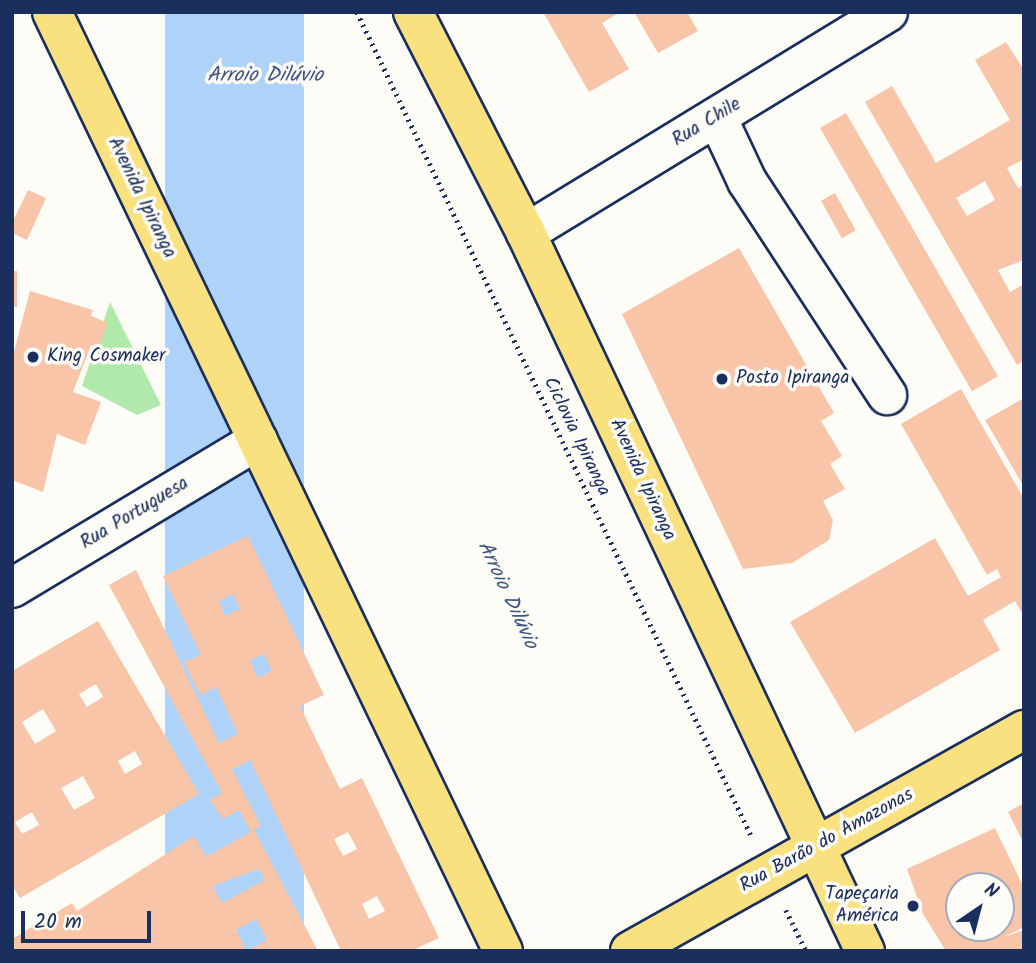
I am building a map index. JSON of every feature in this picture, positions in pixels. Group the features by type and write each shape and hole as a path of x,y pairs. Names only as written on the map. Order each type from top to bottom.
{"main road":[{"name":"Avenida Ipiranga","path":"52,12 503,951"},
{"name":"Avenida Ipiranga","path":"413,12 526,233 865,951"},
{"name":"Rua Barão do Amazonas","path":"630,951 1024,730"}],"street":[{"name":"Rua Chile","path":"526,233 888,12"},
{"path":"717,117 747,181 887,395"},
{"name":"Rua Portuguesa","path":"12,588 258,440"}],"path":[{"name":"Ciclovia Ipiranga","path":"357,12 762,878"}],"green space":[{"path":"110,302 161,405 137,415 82,386"}],"water":[{"name":"Arroio Dilúvio","path":"165,12 304,12 304,951 165,951"}],"building":[{"path":"543,12 620,12 602,23 629,69 589,92"},
{"path":"634,12 687,12 698,31 658,53"},
{"path":"1006,42 1024,70 1024,159 1007,168 1018,188 1024,185 1024,260 998,270 1010,292 1024,284 1024,361 1017,365 865,102 892,86 936,163 1010,120 975,60","holes":["985,181 995,200 967,216 956,198"]},
{"path":"846,113 998,376 972,391 820,128"},
{"path":"28,190 46,198 27,240 12,233 12,223"},
{"path":"835,193 856,231 842,238 821,201"},
{"path":"739,248 834,413 821,421 842,456 830,464 845,489 823,501 833,520 829,540 792,563 743,569 622,314"},
{"path":"12,271 17,271 17,307 12,307"},
{"path":"30,291 93,310 91,316 108,323 98,348 91,345 73,392 101,402 85,445 57,434 43,492 12,480 12,359"},
{"path":"961,389 1024,499 1024,616 1015,601 983,620 1000,650 855,733 790,622 935,538 968,596 1001,577 997,569 987,575 901,424"},
{"path":"1024,398 1024,487 985,420"},
{"path":"248,536 324,695 300,706 340,789 362,778 439,938 411,951 341,951 250,760 232,769 261,826 254,830 318,951 247,951 12,951 12,939 72,903 77,911 194,836 206,857 251,832 239,810 223,819 210,800 222,793 109,585 136,570 219,743 238,734 216,687 200,695 184,662 201,655 163,576","holes":["233,594 240,609 225,616 219,601","264,654 272,671 258,678 250,660","348,832 357,849 343,856 334,839","259,869 265,880 222,903 212,886","377,896 385,911 369,919 362,904","256,919 267,940 247,951 236,930"]},
{"path":"98,621 199,794 20,898 12,885 12,671","holes":["96,684 103,697 87,707 79,694","43,709 56,731 35,744 22,722","135,751 142,764 125,774 118,761","83,776 95,798 74,810 61,788","32,812 39,825 22,834 15,822"]},
{"path":"1024,803 1024,844 1008,812"},
{"path":"995,828 1024,888 1024,927 1015,932 1015,872 945,872 945,942 1015,942 1015,933 1024,930 1024,951 946,951 923,914 907,869"}],"place":[{"name":"King Cosmaker","path":"33,357"},
{"name":"Posto Ipiranga","path":"722,379"},
{"name":"Tapeçaria América","path":"913,906"}]}
